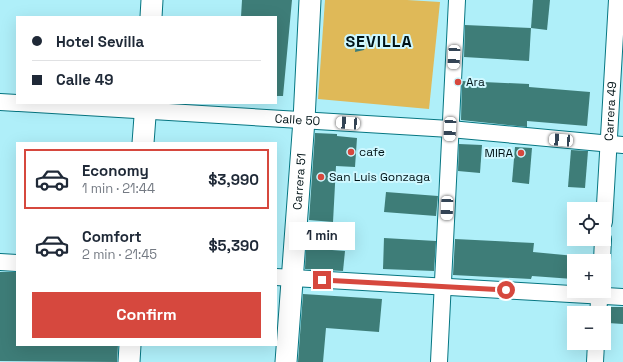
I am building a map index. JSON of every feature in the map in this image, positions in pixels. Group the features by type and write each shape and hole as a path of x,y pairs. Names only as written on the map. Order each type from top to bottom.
{"main road":[{"path":"151,16 152,0"},
{"name":"Carrera 51","path":"286,362 284,278 304,120 310,0"},
{"path":"143,142 145,107"},
{"path":"129,362 130,346"}],"street":[{"path":"439,362 444,287 457,0"},
{"name":"Carrera 49","path":"607,202 616,145 617,0"},
{"name":"Calle 50","path":"0,102 16,103"},
{"name":"Calle 50","path":"50,104 145,107 304,120 450,129 616,145"},
{"path":"0,262 16,263"},
{"path":"284,278 444,287 567,292"},
{"path":"611,295 623,297"},
{"path":"595,362 596,350"}],"shaded area":[{"path":"325,0 407,0 440,2 429,109 318,99"}],"building":[{"path":"242,0 292,0 283,96 277,96 277,16 241,16"},
{"path":"533,0 550,0 547,30 531,28"},
{"path":"465,25 531,28 529,61 464,57"},
{"path":"356,42 366,44 364,50 355,52"},
{"path":"462,81 529,84 529,87 590,92 587,126 527,121 527,127 461,120"},
{"name":"San Luis Gonzaga","path":"315,133 337,134 337,136 357,138 355,167 336,166 333,222 309,220"},
{"path":"459,144 482,145 480,173 458,171"},
{"path":"515,147 532,148 529,184 512,182"},
{"path":"571,150 588,151 585,188 568,187"},
{"path":"386,192 438,196 436,216 384,212"},
{"path":"384,238 436,241 434,271 383,269"},
{"path":"455,239 534,243 533,252 567,255 567,279 532,276 531,279 453,275"},
{"path":"306,248 345,251 343,271 305,269"},
{"path":"0,272 16,272 16,346 118,346 117,362 0,361"},
{"path":"303,294 382,299 379,332 326,328 323,362 298,362"},
{"path":"611,307 623,307 623,324 611,323"}],"place":[{"name":"Ara","path":"458,82"},
{"name":"cafe","path":"351,152"},
{"name":"MIRA","path":"521,153"},
{"name":"San Luis Gonzaga","path":"321,177"}],"district":[{"name":"SEVILLA","path":"379,41"}],"route":[{"path":"322,280 506,290"}]}
